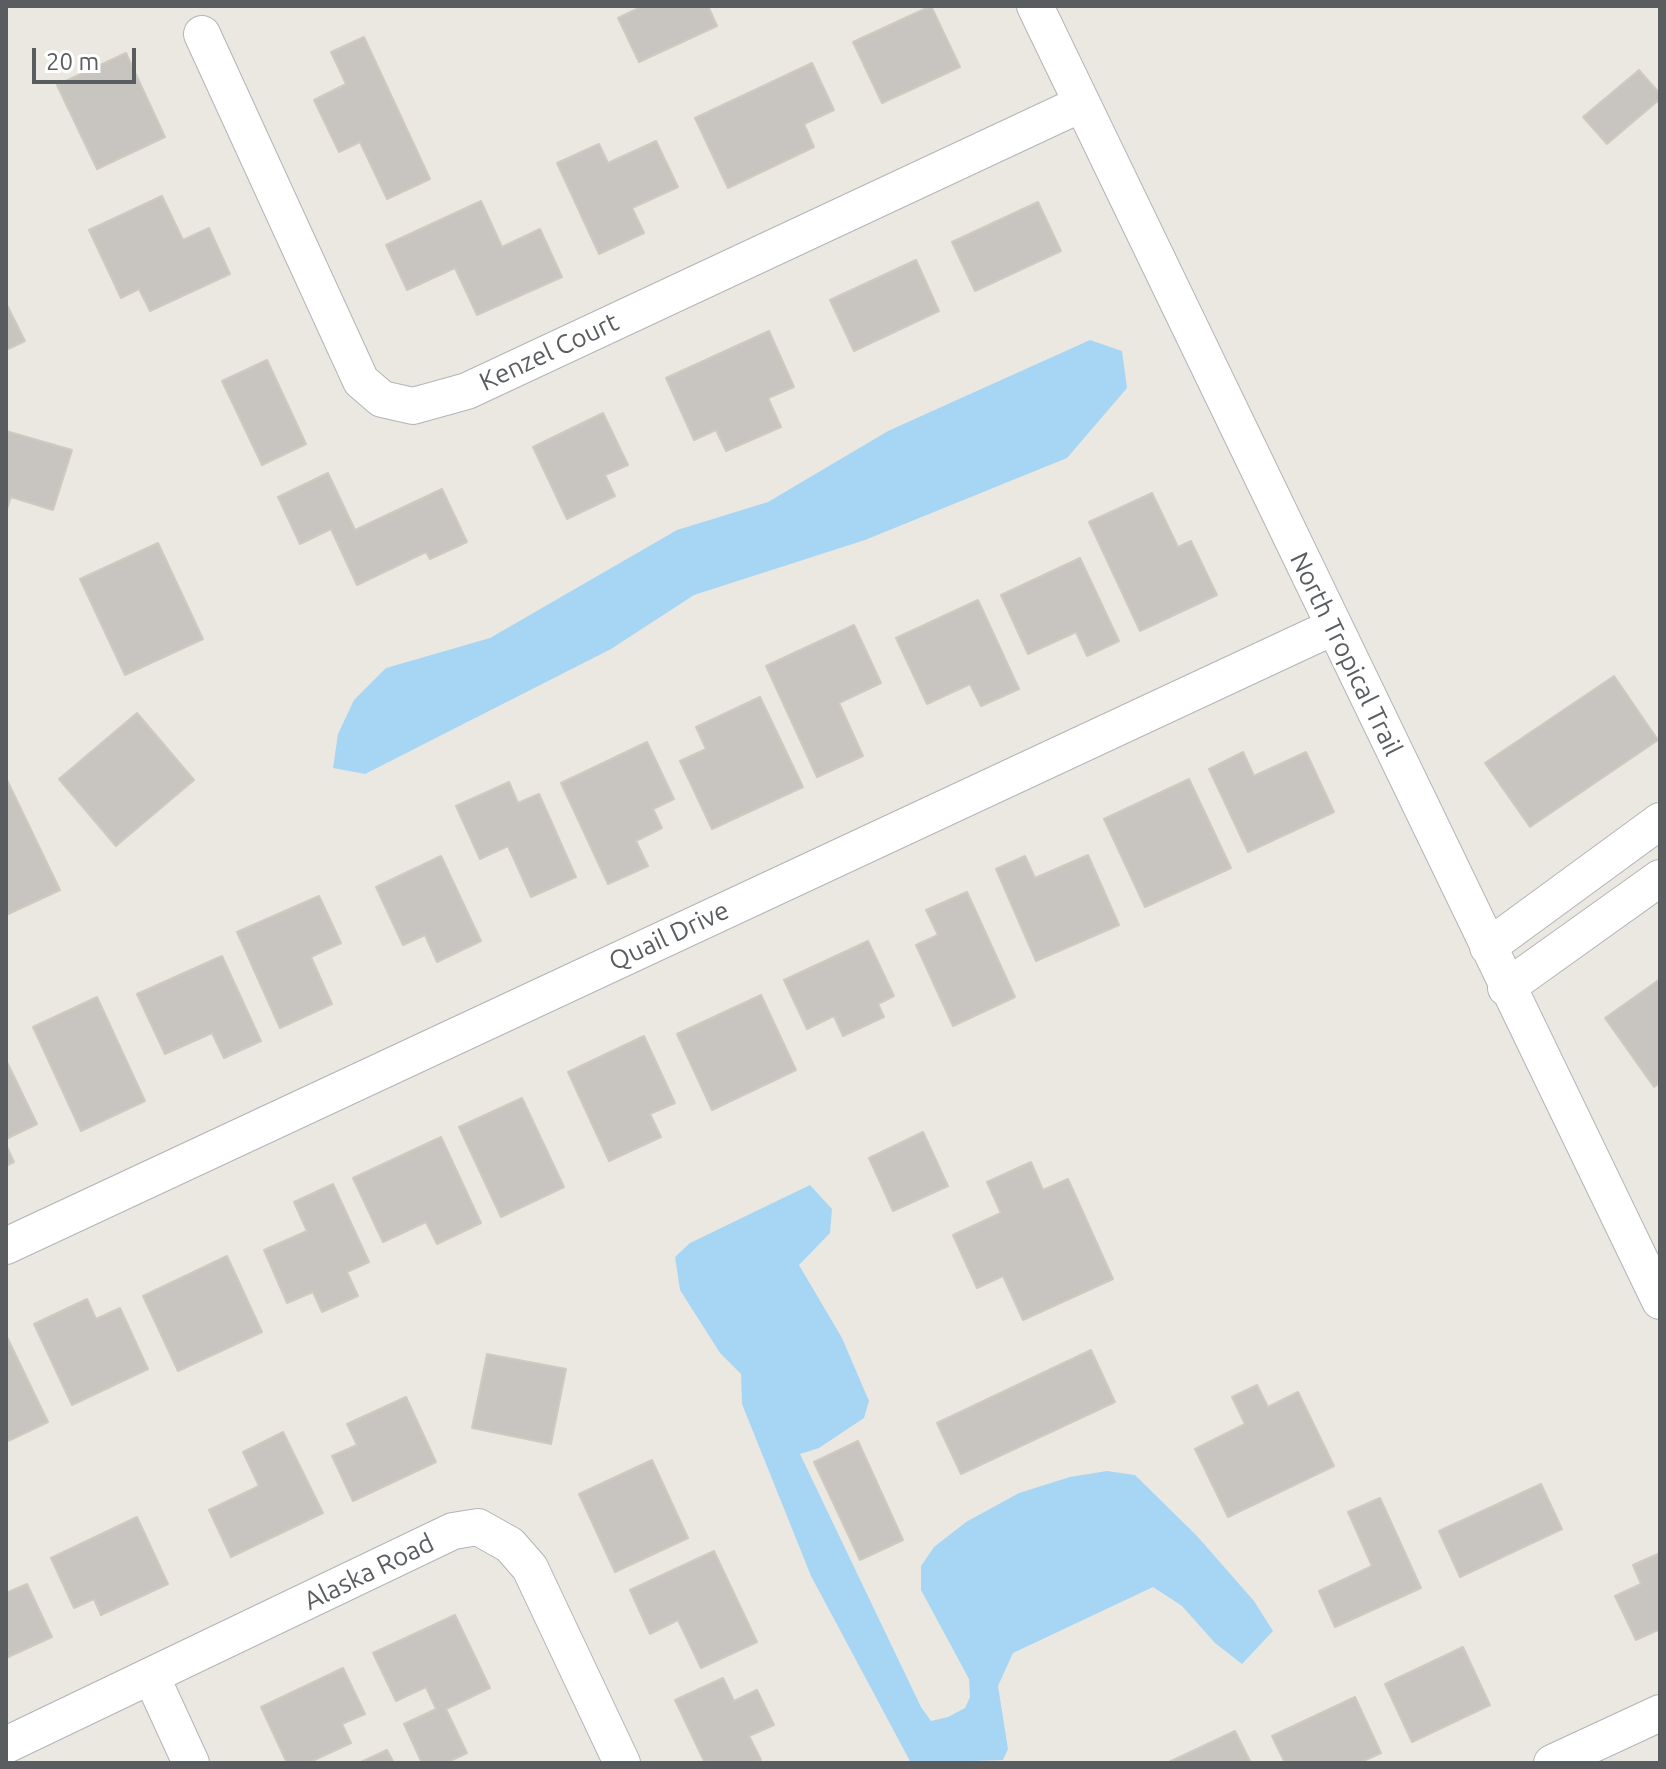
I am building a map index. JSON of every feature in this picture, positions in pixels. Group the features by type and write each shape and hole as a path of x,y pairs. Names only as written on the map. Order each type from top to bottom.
{"street":[{"name":"North Tropical Trail","path":"1035,6 1506,988 1660,1301"},
{"name":"Kenzel Court","path":"202,34 361,381 382,399 413,406 467,391 1081,104"},
{"name":"Quail Drive","path":"6,1246 1333,627"},
{"path":"1488,947 1660,821"},
{"path":"1506,988 1660,878"},
{"name":"Alaska Road","path":"6,1745 152,1678 453,1531 478,1527 510,1545 530,1568 622,1763"},
{"path":"152,1678 191,1763"},
{"path":"1552,1763 1660,1713"}],"water":[{"path":"1090,340 1122,351 1127,388 1067,458 865,540 694,595 611,649 365,774 333,768 338,734 354,700 386,668 490,638 677,530 768,502 888,431"},
{"path":"810,1185 832,1209 830,1233 799,1265 842,1338 869,1401 864,1418 819,1448 800,1454 921,1707 931,1721 965,1708 970,1697 969,1679 921,1590 921,1566 934,1547 966,1522 1019,1493 1070,1477 1107,1471 1135,1475 1197,1536 1254,1601 1273,1631 1242,1664 1215,1643 1182,1606 1153,1587 1013,1653 998,1686 1008,1749 1003,1760 911,1763 811,1576 742,1404 741,1374 720,1353 680,1290 675,1257 690,1243"}],"building":[{"path":"643,6 708,6 717,26 639,62 618,18"},
{"path":"931,6 960,67 882,103 853,42"},
{"path":"364,37 430,179 387,199 360,142 339,152 314,100 346,84 331,52"},
{"path":"126,53 165,137 97,169 57,85"},
{"path":"812,63 834,110 804,124 814,147 728,188 695,118"},
{"path":"1639,70 1660,94 1660,99 1607,144 1583,117"},
{"path":"656,141 678,187 632,208 644,233 599,254 557,163 599,144 608,163"},
{"path":"162,196 183,240 209,228 230,274 150,311 139,289 121,298 89,230"},
{"path":"481,201 502,247 540,229 562,277 477,315 455,268 407,290 386,245"},
{"path":"1038,202 1061,251 975,291 952,242"},
{"path":"916,260 939,311 854,351 830,300"},
{"path":"6,303 25,341 6,350"},
{"path":"769,331 794,387 768,398 781,427 726,451 716,430 694,440 666,378"},
{"path":"267,360 306,444 262,465 222,381"},
{"path":"603,413 628,465 605,475 615,496 567,519 533,447"},
{"path":"6,431 72,450 53,510 11,497 6,512"},
{"path":"328,473 355,530 442,489 467,542 430,559 426,552 357,585 331,529 300,544 278,497"},
{"path":"1152,493 1178,547 1191,541 1217,595 1140,631 1089,522"},
{"path":"158,543 203,639 125,675 80,579"},
{"path":"1080,558 1119,641 1087,656 1076,632 1028,654 1001,595"},
{"path":"978,600 1019,689 981,706 970,684 927,704 896,638"},
{"path":"854,625 881,683 839,703 863,756 817,777 766,666"},
{"path":"1614,676 1658,740 1530,827 1485,763"},
{"path":"760,697 803,787 712,829 680,761 706,749 696,727"},
{"path":"137,713 194,780 116,846 59,779"},
{"path":"647,742 674,799 653,809 662,828 636,841 648,866 608,884 561,783"},
{"path":"1243,752 1254,776 1306,752 1334,812 1248,852 1209,769"},
{"path":"6,778 60,890 6,915"},
{"path":"1189,779 1231,868 1145,907 1104,819"},
{"path":"509,782 518,803 539,794 576,877 531,897 508,846 480,859 456,806"},
{"path":"1088,855 1119,925 1036,961 996,869 1025,856 1035,878"},
{"path":"441,856 481,941 437,962 425,935 403,945 376,887"},
{"path":"967,892 1015,997 953,1026 916,945 938,935 926,910"},
{"path":"319,896 341,943 311,957 332,1004 280,1028 237,932"},
{"path":"868,941 894,996 878,1004 884,1017 843,1036 834,1016 807,1029 784,980"},
{"path":"222,956 261,1041 224,1058 212,1033 165,1054 137,994"},
{"path":"1660,979 1660,1083 1654,1087 1605,1018"},
{"path":"761,995 796,1070 712,1110 677,1034"},
{"path":"97,997 145,1101 81,1131 33,1027"},
{"path":"644,1036 675,1103 650,1114 661,1137 609,1161 568,1072"},
{"path":"6,1060 37,1124 6,1139"},
{"path":"522,1098 564,1187 501,1217 459,1127"},
{"path":"923,1132 948,1186 893,1211 869,1158"},
{"path":"441,1137 481,1223 437,1244 426,1222 383,1242 353,1178"},
{"path":"6,1145 14,1162 6,1166"},
{"path":"1031,1162 1043,1190 1068,1179 1113,1279 1023,1320 1003,1276 977,1288 953,1235 1001,1213 987,1182"},
{"path":"333,1184 369,1262 347,1272 358,1296 322,1312 313,1292 287,1303 264,1250 307,1231 294,1202"},
{"path":"227,1256 262,1332 178,1371 143,1296"},
{"path":"87,1299 96,1319 120,1308 148,1369 72,1405 34,1324"},
{"path":"6,1335 48,1422 6,1442"},
{"path":"1091,1350 1115,1402 961,1474 937,1423"},
{"path":"487,1354 566,1369 551,1444 472,1428"},
{"path":"1257,1385 1268,1407 1298,1392 1334,1466 1228,1517 1195,1449 1245,1424 1232,1397"},
{"path":"406,1397 436,1462 353,1501 332,1456 357,1445 347,1424"},
{"path":"283,1432 323,1513 231,1557 209,1510 259,1486 243,1452"},
{"path":"858,1441 903,1540 860,1560 814,1462"},
{"path":"652,1460 688,1538 615,1572 579,1494"},
{"path":"1541,1484 1562,1529 1460,1577 1439,1531"},
{"path":"1380,1498 1421,1588 1335,1627 1319,1591 1372,1566 1348,1512"},
{"path":"137,1517 168,1584 101,1615 94,1599 74,1608 51,1558"},
{"path":"714,1551 757,1642 701,1668 678,1620 650,1634 630,1590"},
{"path":"1660,1553 1660,1629 1636,1640 1615,1596 1641,1584 1633,1565"},
{"path":"27,1584 52,1637 6,1658 6,1593"},
{"path":"455,1615 490,1688 446,1709 467,1753 446,1763 422,1763 404,1724 436,1709 426,1687 396,1701 373,1653"},
{"path":"1463,1647 1490,1705 1412,1742 1385,1684"},
{"path":"343,1668 365,1714 342,1724 351,1743 308,1763 287,1763 261,1707"},
{"path":"723,1678 734,1701 757,1690 774,1725 749,1736 761,1760 755,1763 705,1763 675,1700"},
{"path":"1355,1697 1381,1753 1359,1763 1285,1763 1272,1736"},
{"path":"1235,1731 1251,1763 1167,1763"},
{"path":"387,1750 394,1763 359,1763"}]}
